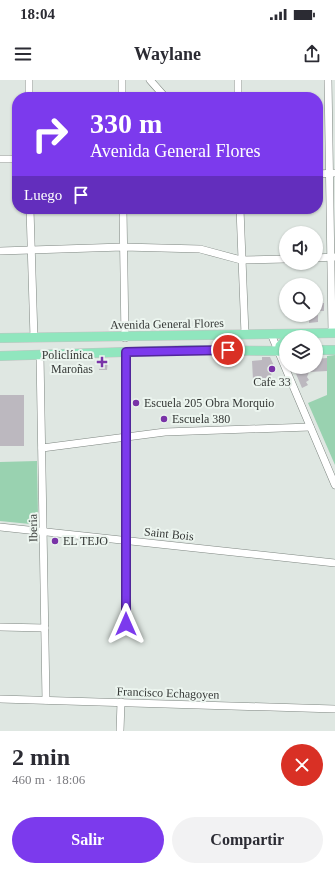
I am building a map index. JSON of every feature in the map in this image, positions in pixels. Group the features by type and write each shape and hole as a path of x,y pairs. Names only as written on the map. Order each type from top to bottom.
{"main road":[{"name":"Avenida General Flores","path":"0,338 125,338 334,333"},
{"path":"323,336 334,333"},
{"path":"323,350 335,350"},
{"path":"0,356 126,352 279,351"}],"street":[{"path":"29,80 29,92"},
{"path":"122,80 122,92"},
{"path":"150,80 161,92"},
{"path":"238,80 238,92"},
{"path":"328,80 333,173 334,333"},
{"path":"0,159 12,159"},
{"path":"323,174 333,173"},
{"path":"30,214 34,338"},
{"path":"123,214 125,338"},
{"path":"240,214 245,334"},
{"path":"0,252 123,247 200,249 241,260 279,258"},
{"path":"323,258 333,257"},
{"path":"271,334 279,346"},
{"path":"126,352 126,624"},
{"name":"Iberia","path":"40,355 46,700"},
{"path":"290,374 310,427 335,485"},
{"path":"42,448 165,432 310,427"},
{"name":"Saint Bois","path":"0,527 335,563"},
{"path":"0,627 45,628"},
{"name":"Francisco Echagoyen","path":"0,699 335,709"},
{"path":"120,731 121,702"}],"green space":[{"path":"335,355 335,465 308,403 327,395 327,356"},
{"path":"37,461 38,517 30,524 0,521 0,462"}],"building":[{"path":"262,357 270,357 276,370 272,371 271,376 265,379 253,380 252,361 262,360"},
{"path":"323,358 327,358 327,371 323,371"},
{"path":"100,360 108,360 107,370 99,370"},
{"path":"296,374 308,374 307,377 309,380 306,382 308,385 302,388"},
{"path":"0,395 24,395 24,446 0,446"}],"place":[{"name":"Policlínica Maroñas","path":"102,362"},
{"name":"Cafe 33","path":"272,369"},
{"name":"Escuela 205 Obra Morquio","path":"136,403"},
{"name":"Escuela 380","path":"164,419"},
{"name":"EL TEJO","path":"55,541"}],"route":[{"path":"126,624 126,352 228,350"}]}
